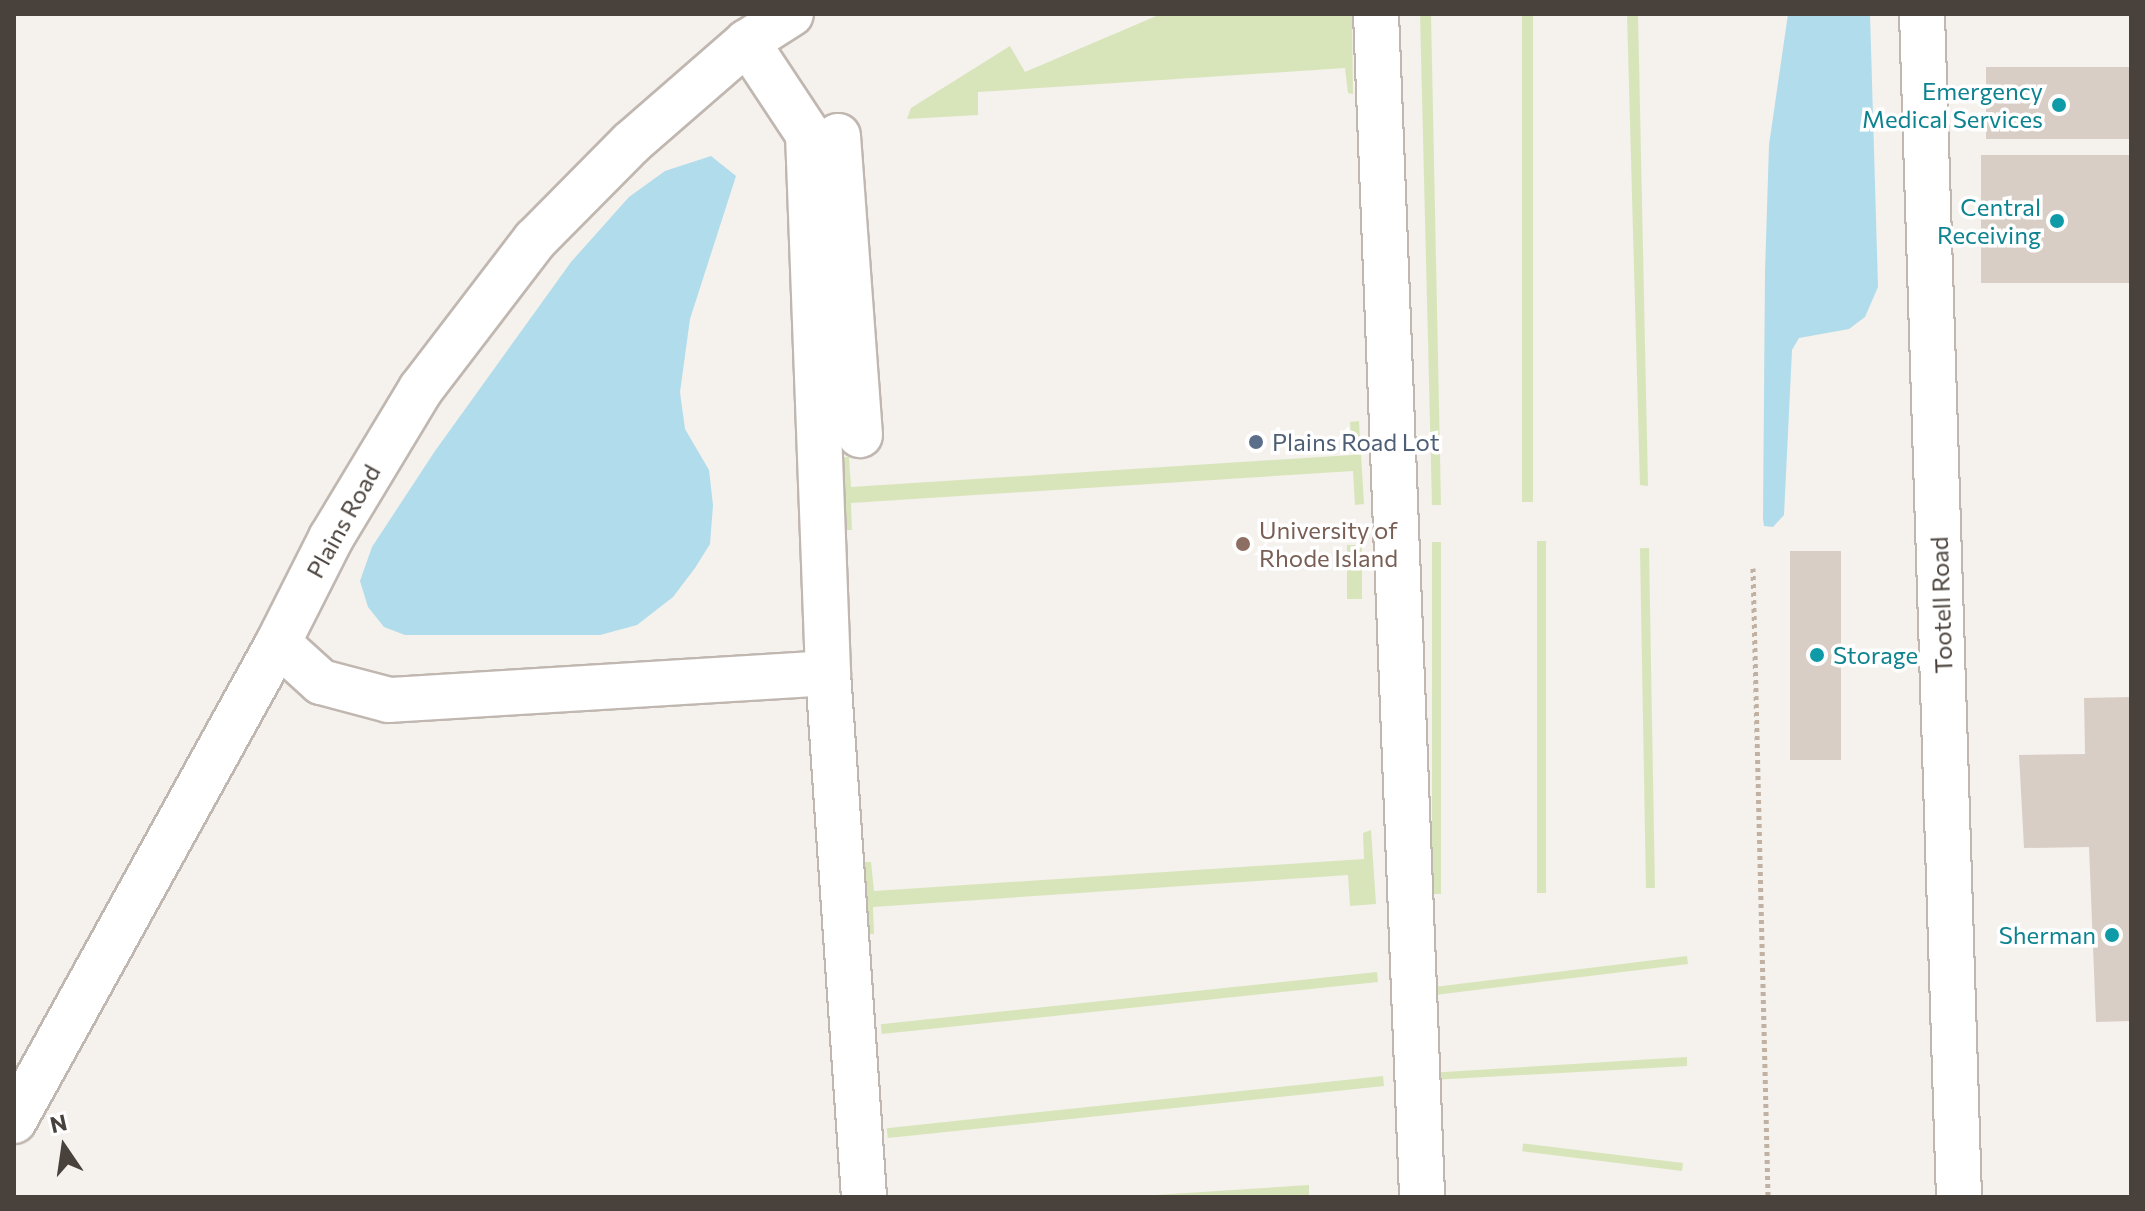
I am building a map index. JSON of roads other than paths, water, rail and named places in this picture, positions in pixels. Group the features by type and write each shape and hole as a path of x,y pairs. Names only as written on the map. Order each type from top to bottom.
{"street":[{"name":"Plains Road","path":"14,1121 278,643 331,538 421,389 535,240 631,143 747,42 791,14"},
{"path":"1376,14 1422,1197"},
{"name":"Tootell Road","path":"1922,14 1959,1197"},
{"path":"747,42 808,134 828,673 864,1197"},
{"path":"838,136 860,435"},
{"path":"278,643 321,682 389,700 828,673"}],"water":[{"path":"1788,14 1870,14 1878,287 1865,317 1849,329 1799,338 1792,350 1784,515 1773,527 1764,526 1763,519 1765,272 1769,145"},
{"path":"711,156 736,176 690,319 680,392 685,429 709,470 713,505 710,544 695,568 673,597 637,625 600,635 405,635 384,627 368,607 360,581 372,547 435,451 571,262 629,197 665,171"}],"place":[{"name":"Emergency Medical Services","path":"2059,105"},
{"name":"Central Receiving","path":"2057,221"},
{"name":"Plains Road Lot","path":"1256,442"},
{"name":"University of Rhode Island","path":"1243,544"},
{"name":"Storage","path":"1817,655"},
{"name":"Sherman","path":"2112,935"}]}
